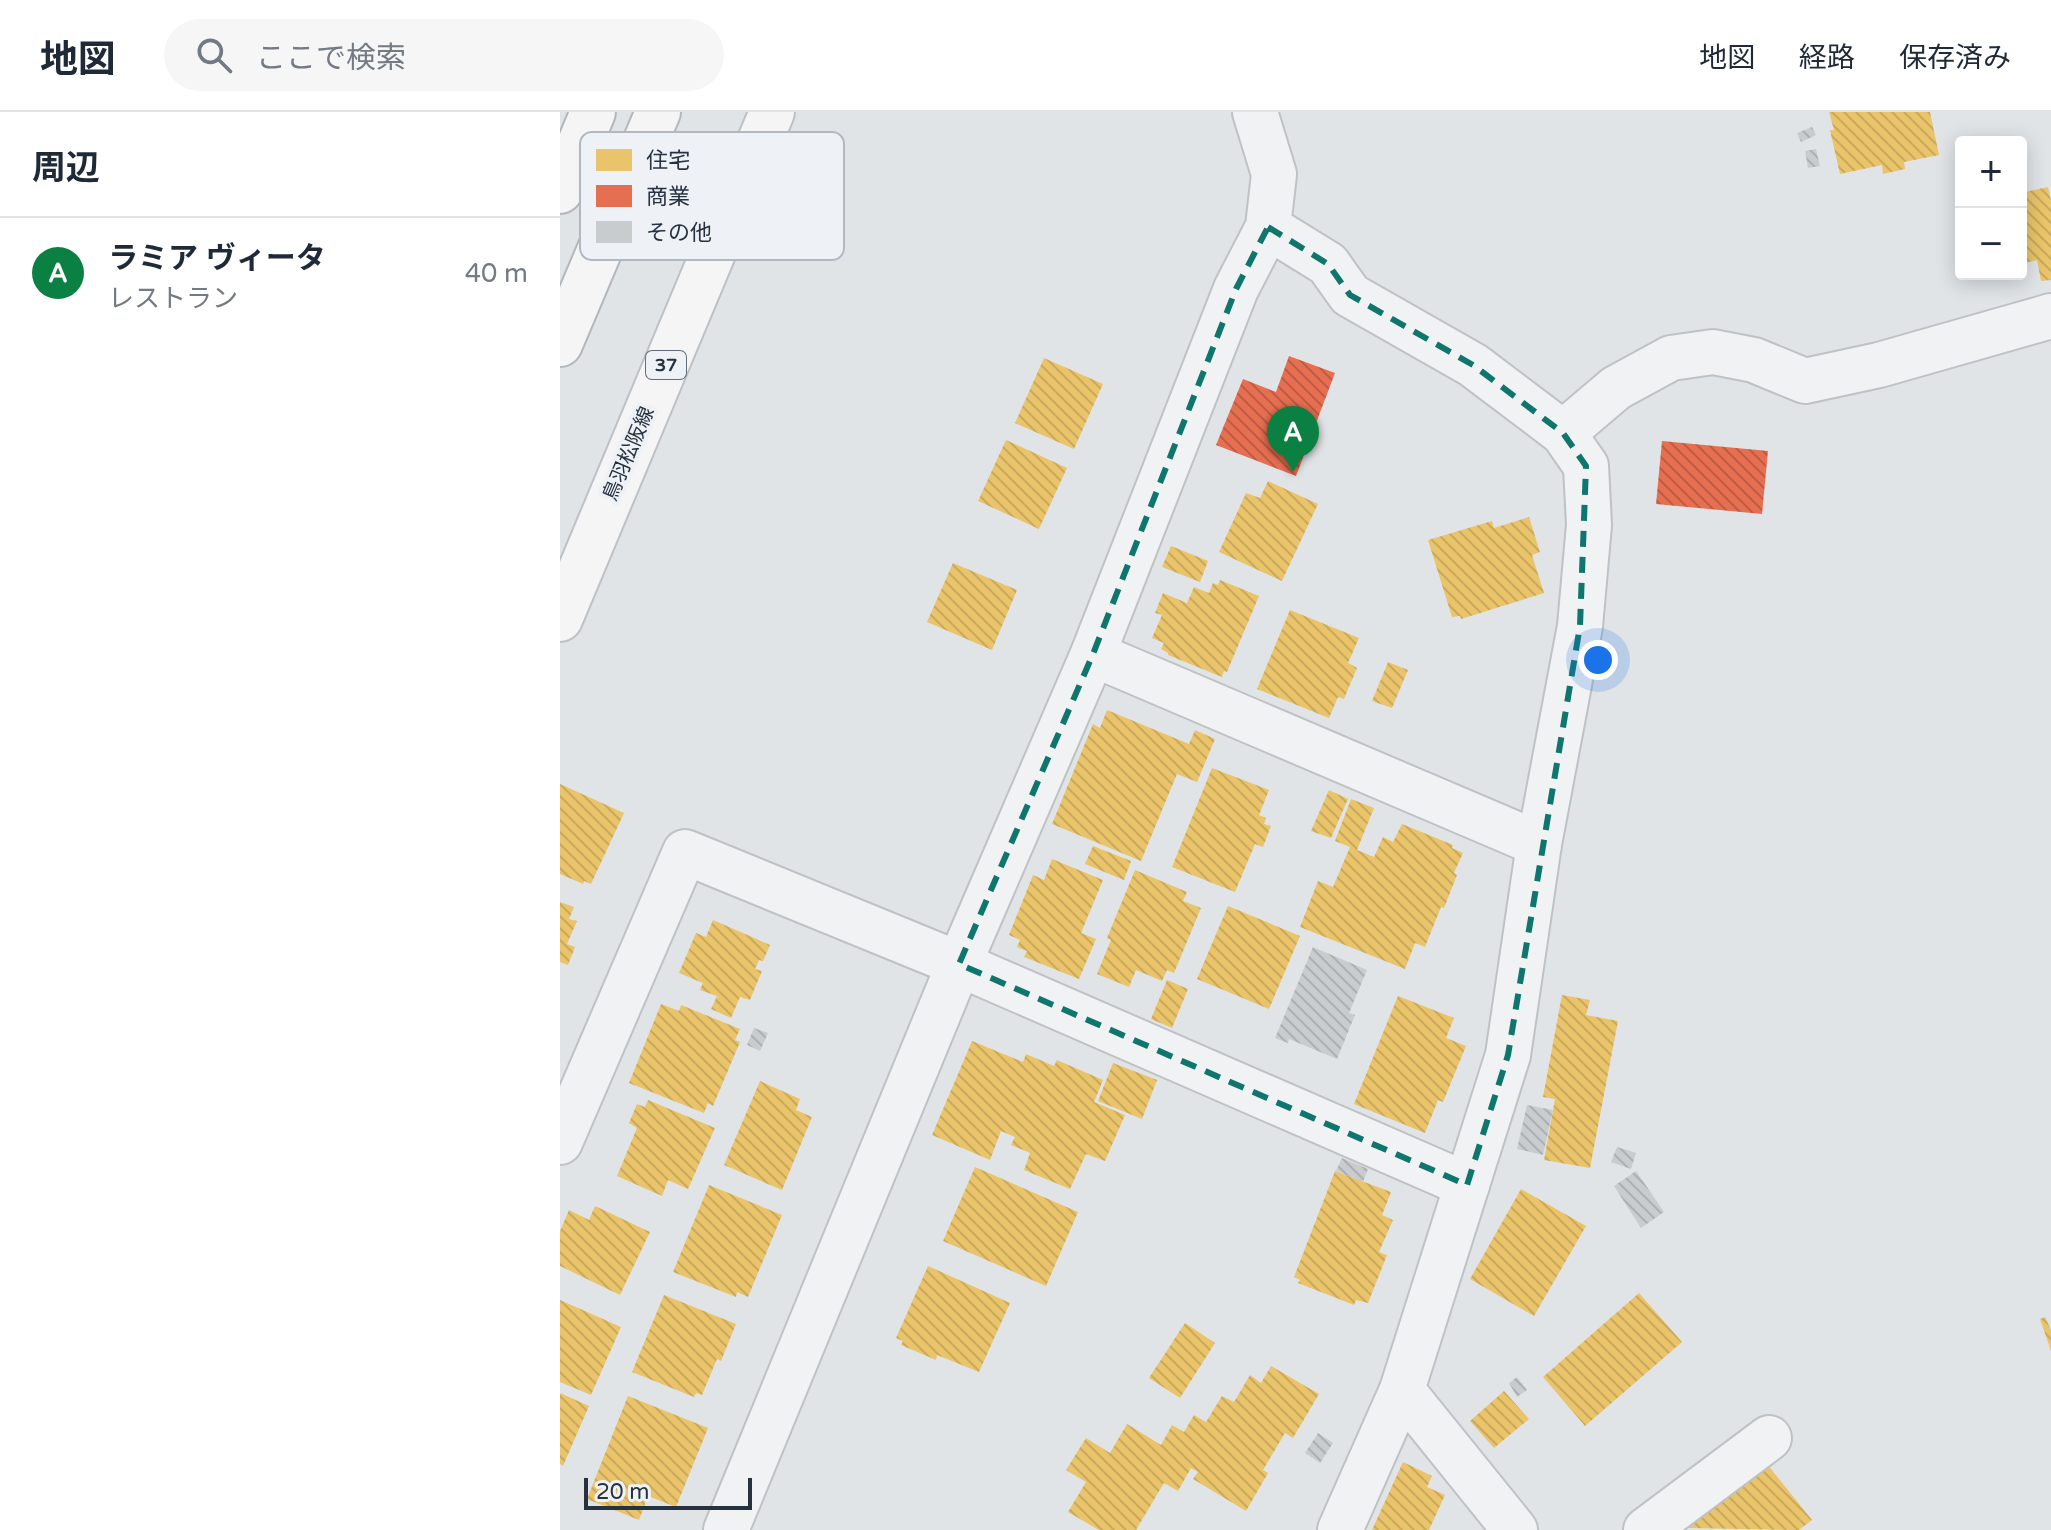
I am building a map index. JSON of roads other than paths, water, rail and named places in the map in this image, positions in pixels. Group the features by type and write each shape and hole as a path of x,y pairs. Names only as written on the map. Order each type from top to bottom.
{"main road":[{"path":"585,132 593,112"},
{"path":"650,132 658,112"},
{"name":"鳥羽松阪線","path":"764,132 772,112"},
{"path":"560,191 580,143"},
{"path":"560,344 595,260"},
{"name":"鳥羽松阪線","path":"560,619 710,260"}],"street":[{"path":"726,1530 959,964 1093,654 1236,289 1268,227 1274,174 1255,112"},
{"path":"1268,227 1328,264 1350,295 1473,365 1563,433 1586,466 1589,525 1580,626 1539,844 1508,1055 1402,1390 1340,1530"},
{"path":"1563,433 1616,388 1671,358 1713,352 1754,360 1805,381 1879,365 2051,316"},
{"path":"1093,654 1539,844"},
{"path":"560,1142 685,852 959,964 1467,1185"},
{"path":"1402,1390 1515,1530"},
{"path":"1646,1530 1769,1438"}],"place":[{"name":"ラミア ヴィータ","path":"1293,472"}]}
